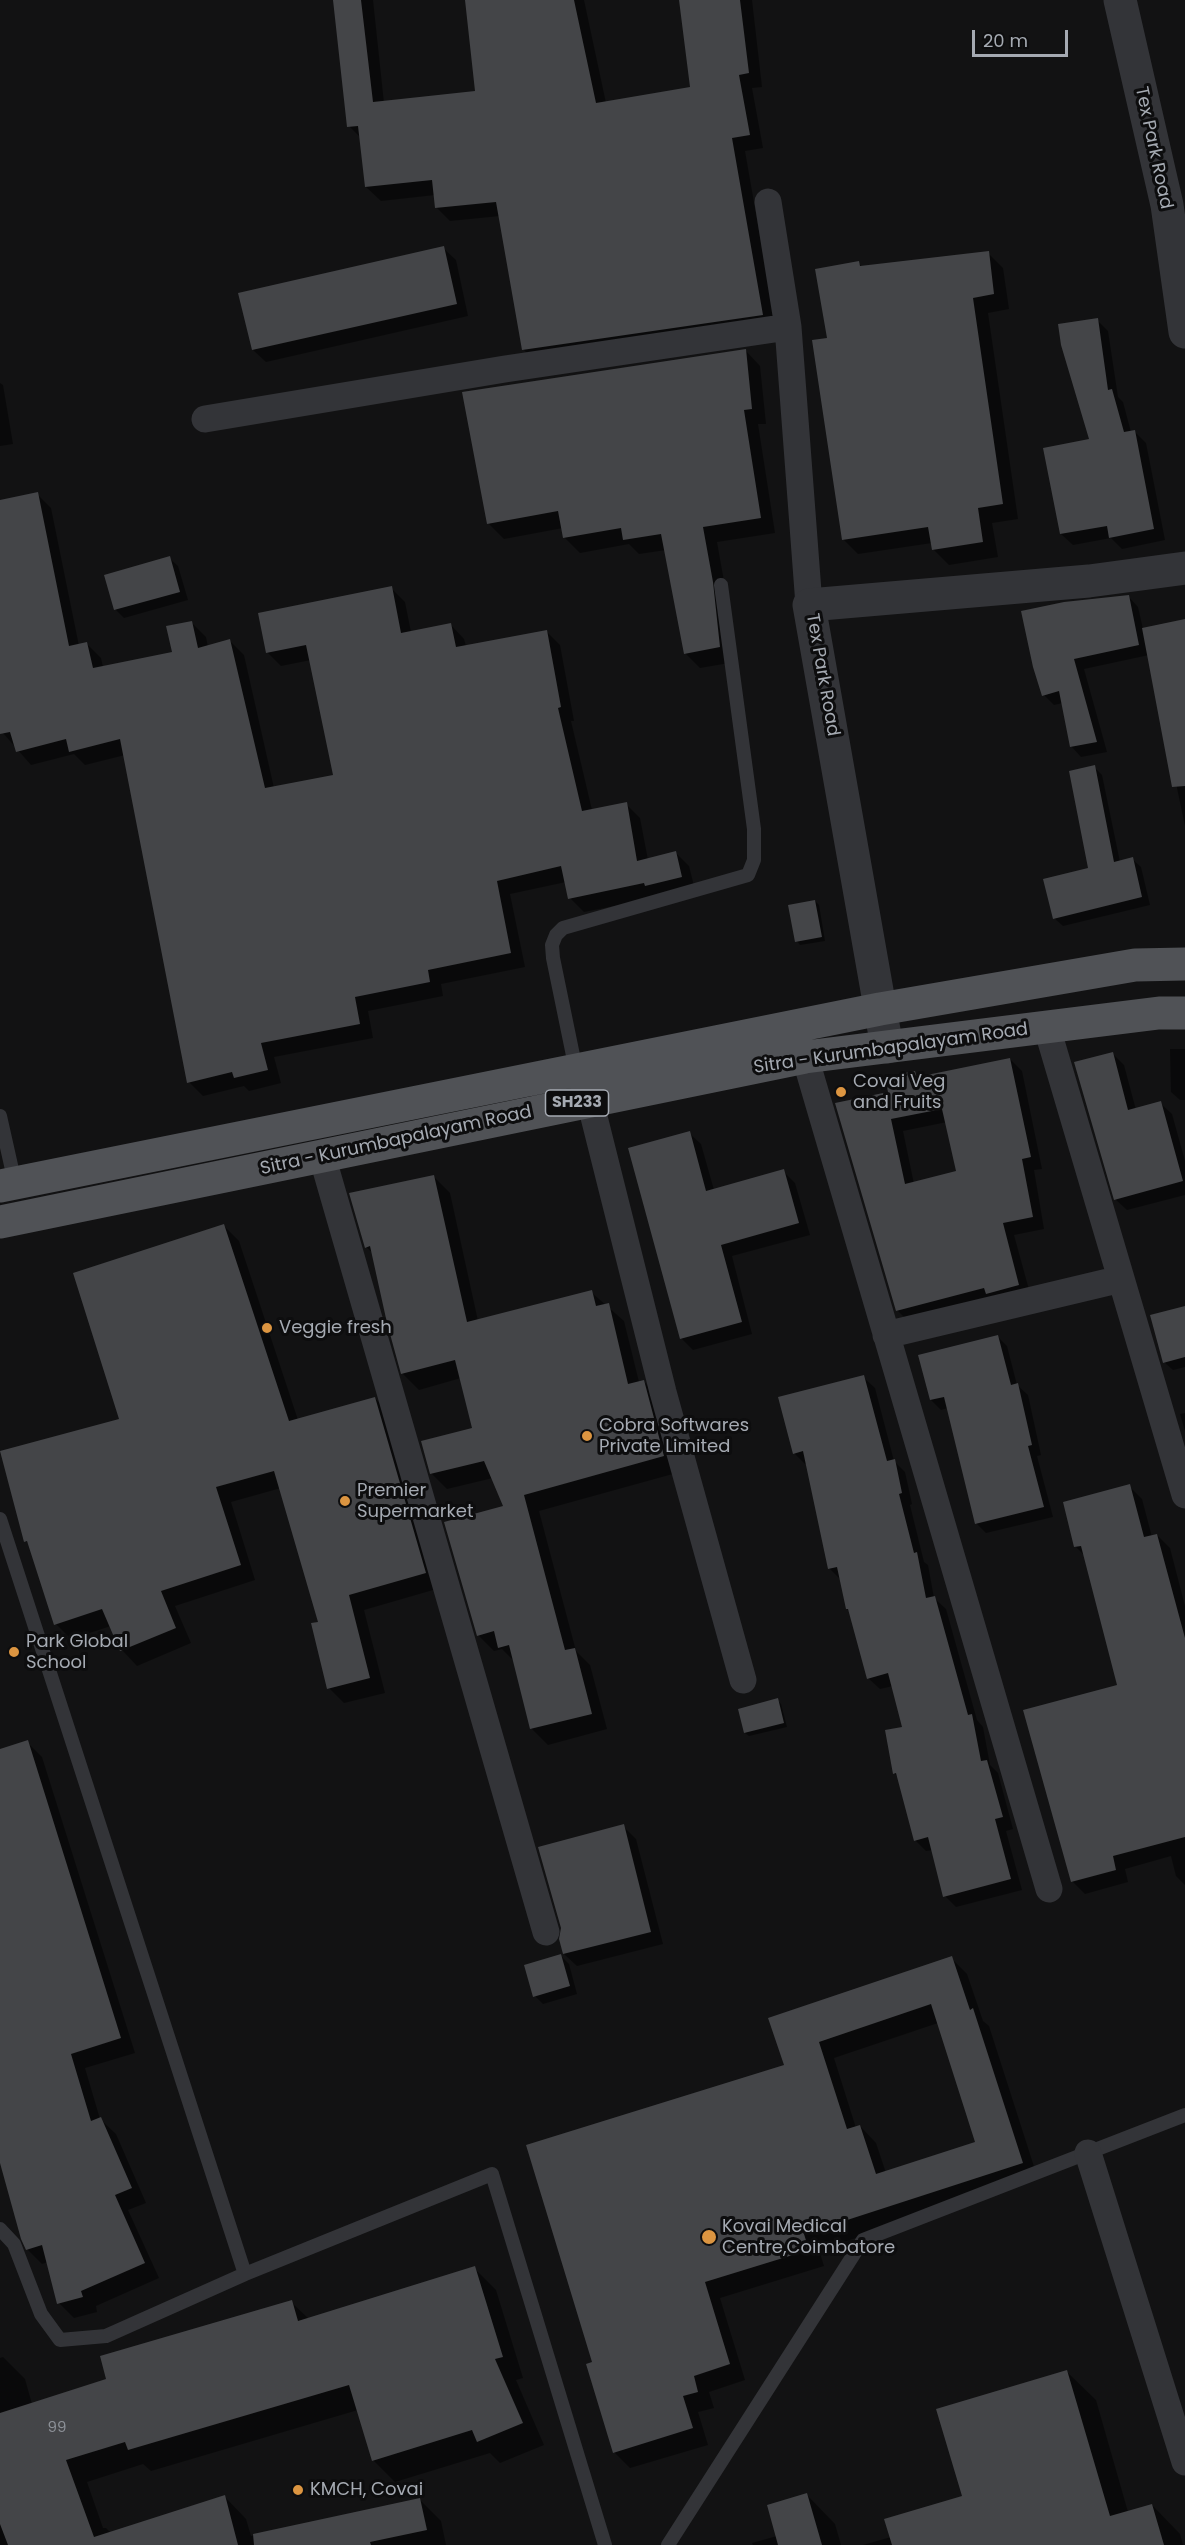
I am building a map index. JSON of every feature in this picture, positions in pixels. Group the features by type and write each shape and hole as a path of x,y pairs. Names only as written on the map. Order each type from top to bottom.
{"main road":[{"name":"Sitra - Kurumbapalayam Road","path":"8,1184 880,1009 1136,965 1185,964"},
{"name":"Sitra - Kurumbapalayam Road","path":"0,1222 805,1057 1159,1013 1185,1013"}],"street":[{"name":"Tex Park Road","path":"1120,0 1167,205 1185,332"},
{"path":"768,202 788,327 809,605"},
{"path":"205,419 505,369 788,327"},
{"name":"Tex Park Road","path":"888,1047 809,605 1089,581 1185,568"},
{"path":"1047,1028 1185,1495"},
{"path":"805,1057 1049,1889"},
{"path":"590,1101 663,1392 743,1680"},
{"path":"322,1156 546,1932"},
{"path":"886,1335 1121,1279"},
{"path":"1088,2153 1185,2462"}],"lane":[{"path":"576,1070 553,957 552,945 555,935 563,928 748,875 754,860 754,829 721,585"},
{"path":"0,1116 8,1184"},
{"path":"0,1519 245,2274"},
{"path":"668,2545 863,2240 1185,2115"},
{"path":"0,2229 14,2244 41,2314 60,2340 106,2336 245,2274 492,2174 605,2545"}],"building":[{"path":"333,0 361,0 373,102 475,91 465,0 574,0 596,103 690,87 679,0 740,0 749,73 739,75 750,135 732,138 763,315 522,350 496,202 435,208 432,180 365,187 358,126 347,127"},
{"path":"444,246 457,304 252,350 238,293"},
{"path":"989,251 994,294 973,298 1003,504 978,508 983,542 932,550 928,527 842,540 812,340 827,338 815,269 859,261 860,266"},
{"path":"1098,318 1108,390 1112,389 1124,432 1135,430 1154,529 1109,538 1107,526 1060,534 1043,448 1089,439 1061,345 1058,324"},
{"path":"746,349 752,409 744,410 761,518 703,527 713,582 720,647 684,654 661,534 623,540 621,528 563,538 558,511 487,524 462,392"},
{"path":"38,492 69,646 87,642 93,668 172,652 166,626 192,621 198,648 230,639 265,788 333,775 306,645 266,653 258,613 392,586 401,633 451,623 456,647 547,630 561,707 558,708 582,811 627,802 637,861 676,851 682,877 645,886 644,883 568,899 561,866 497,881 511,953 428,970 430,982 355,997 360,1024 261,1043 268,1070 234,1078 232,1072 187,1083 120,739 69,752 66,739 16,752 10,732 0,734 0,500"},
{"path":"170,556 180,592 114,610 104,575"},
{"path":"1129,595 1139,645 1074,659 1097,742 1070,747 1059,691 1042,696 1021,611 1064,602"},
{"path":"1185,619 1185,786 1172,787 1142,628"},
{"path":"1095,765 1114,862 1133,857 1142,897 1053,919 1043,879 1088,868 1069,771"},
{"path":"815,900 822,937 795,942 788,905"},
{"path":"1113,1052 1128,1110 1161,1101 1183,1181 1114,1200 1074,1062"},
{"path":"1010,1058 1031,1157 1022,1159 1033,1217 1003,1223 1019,1285 986,1294 984,1288 896,1311 835,1103 888,1092 885,1077 915,1071 917,1077","holes":["942,1109 956,1171 905,1184 891,1119"]},
{"path":"690,1131 706,1191 784,1169 799,1223 721,1245 742,1322 680,1339 628,1148"},
{"path":"434,1175 467,1322 592,1290 596,1306 609,1303 628,1384 644,1380 664,1456 524,1495 565,1650 575,1648 592,1714 530,1729 509,1645 498,1648 494,1631 477,1636 444,1522 503,1506 484,1461 430,1474 421,1441 472,1428 455,1360 401,1374 370,1246 365,1248 349,1193"},
{"path":"224,1224 289,1421 375,1397 426,1573 349,1595 370,1678 327,1689 311,1623 318,1622 274,1471 216,1487 241,1565 161,1591 176,1628 120,1651 102,1609 54,1625 27,1541 24,1542 0,1451 119,1419 73,1273"},
{"path":"1185,1306 1185,1357 1163,1363 1150,1315"},
{"path":"998,1335 1011,1385 1018,1383 1032,1445 1028,1446 1044,1507 975,1524 944,1397 930,1400 918,1355"},
{"path":"864,1375 887,1461 895,1459 902,1493 899,1494 914,1553 917,1552 926,1598 935,1596 968,1715 972,1714 981,1761 987,1760 1003,1817 995,1819 1011,1879 943,1897 928,1837 914,1841 896,1773 893,1774 885,1730 902,1727 888,1673 867,1679 848,1609 846,1609 837,1567 828,1569 803,1451 793,1454 778,1397"},
{"path":"1130,1484 1144,1537 1157,1534 1185,1638 1185,1837 1113,1856 1116,1870 1071,1882 1023,1710 1117,1685 1081,1546 1074,1547 1063,1502"},
{"path":"778,1698 784,1723 744,1733 738,1709"},
{"path":"28,1740 121,2038 71,2054 91,2121 101,2117 132,2188 115,2195 145,2263 81,2291 83,2297 57,2304 42,2245 26,2250 21,2239 0,2163 0,1749"},
{"path":"624,1824 651,1932 563,1954 559,1939 561,1928 538,1847"},
{"path":"561,1954 570,1986 533,1997 524,1965"},
{"path":"952,1956 970,2010 973,2008 1023,2163 804,2234 809,2250 705,2282 730,2364 694,2376 698,2392 683,2396 693,2428 613,2453 586,2364 592,2362 526,2145 784,2065 768,2018","holes":["931,2004 975,2142 876,2174 860,2125 847,2129 819,2042"]},
{"path":"475,2266 503,2357 495,2359 523,2423 477,2442 472,2430 372,2461 349,2385 128,2450 125,2442 66,2460 94,2537 225,2495 238,2545 8,2545 0,2524 0,2413 106,2379 100,2356 292,2300 298,2321"},
{"path":"1067,2370 1110,2516 1152,2504 1164,2545 892,2545 884,2519 962,2496 936,2409"},
{"path":"807,2493 822,2545 778,2545 767,2505"},
{"path":"420,2498 427,2530 370,2542 371,2545 254,2545 253,2534"}],"place":[{"name":"Covai Veg and Fruits","path":"841,1092"},
{"name":"Veggie fresh","path":"267,1328"},
{"name":"Cobra Softwares Private Limited","path":"587,1436"},
{"name":"Premier Supermarket","path":"345,1501"},
{"name":"Park Global School","path":"14,1652"},
{"name":"Kovai Medical Centre,Coimbatore","path":"709,2237"},
{"name":"KMCH, Covai","path":"298,2490"}]}
